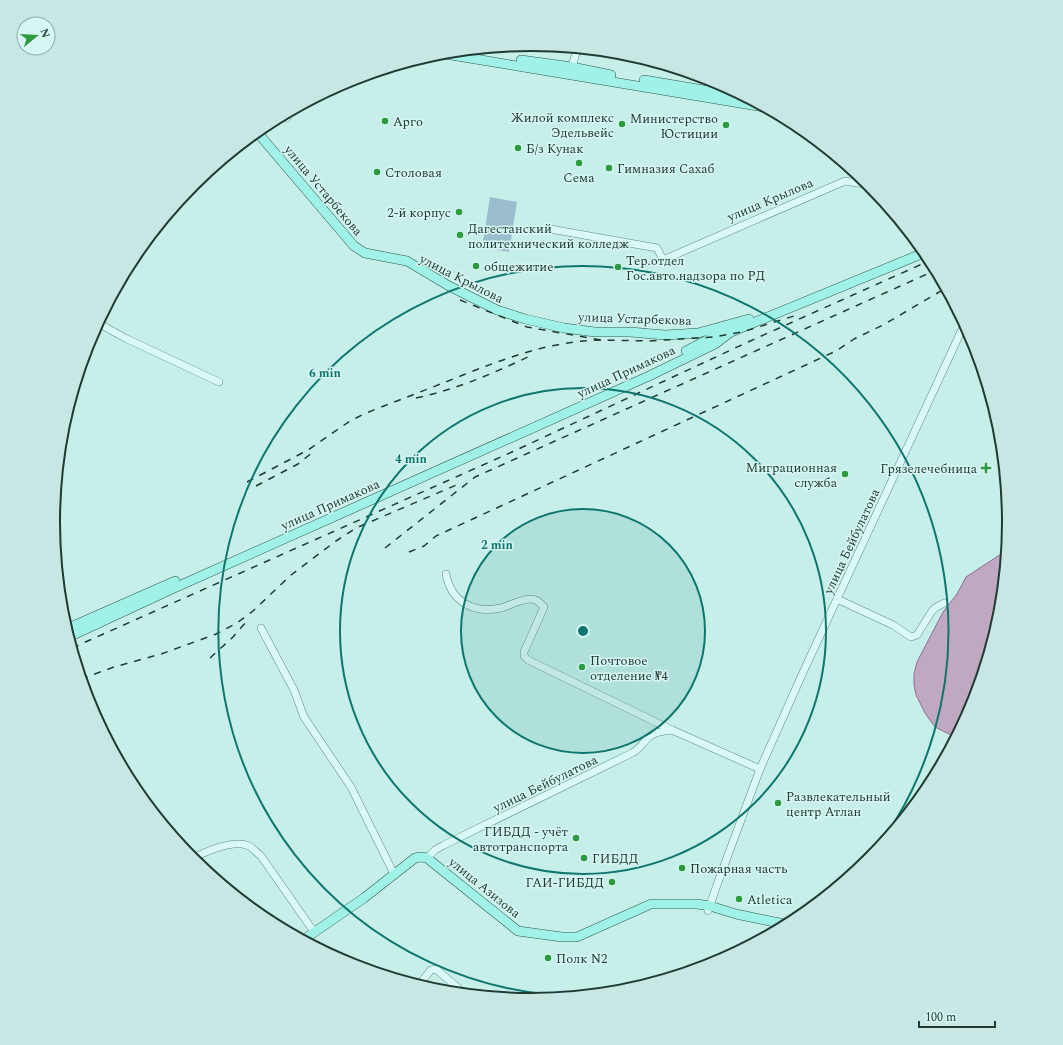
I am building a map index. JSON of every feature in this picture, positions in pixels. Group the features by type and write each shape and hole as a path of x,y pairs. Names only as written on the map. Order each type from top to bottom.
{"main road":[{"path":"479,54 747,104"},
{"path":"463,56 626,78 728,94"},
{"name":"улица Устарбекова","path":"260,137 354,246 365,253 407,261 449,286 497,310 540,323 595,332 630,332 665,335 727,332 763,315 917,250"},
{"name":"улица Крылова","path":"260,137 355,252 366,258 409,266 459,295 496,312 542,327 630,337 664,338 712,336"},
{"path":"727,332 920,255"},
{"name":"улица Примакова","path":"72,626 585,399 644,372 712,336 727,332"},
{"name":"улица Примакова","path":"74,634 649,376 715,344 727,332"},
{"path":"307,937 364,898 415,858 427,858"},
{"name":"улица Азизова","path":"427,858 518,931 562,937 576,937 651,904 697,904 709,909 775,926"},
{"name":"улица Азизова","path":"311,939 413,866 425,861 516,933 560,941 579,940 648,909 660,907 709,909 780,923"}],"street":[{"path":"574,71 577,53"},
{"name":"улица Крылова","path":"550,229 657,248 663,260 845,181 859,183"},
{"path":"103,326 125,338 219,382"},
{"name":"улица Бейбулатова","path":"709,909 760,769 962,330"},
{"path":"446,574 448,584 452,592 464,603 476,609 500,608 524,600 532,599 539,601 544,606 524,652 524,656 528,660 672,730 760,769"},
{"path":"837,599 887,622 911,637 917,635 932,611 944,603"},
{"path":"261,628 294,690 304,717 351,787 394,874"},
{"name":"улица Бейбулатова","path":"427,858 435,850 444,845 639,749 647,739 654,734 672,730"},
{"path":"197,855 219,847 238,844 251,847 261,856 314,932"},
{"path":"422,981 431,970 436,969 459,988"}],"shaded area":[{"path":"490,197 517,202 509,252 482,247"},
{"path":"1002,554 999,584 987,645 967,703 952,735 935,727 925,713 916,695 914,674 917,662 943,612 957,594 966,577"}],"railway":[{"path":"76,646 512,452 748,342 925,263"},
{"path":"385,548 475,477 931,272"},
{"path":"409,552 424,546 436,536 836,351 854,339 883,325 942,290"},
{"path":"460,300 527,327 601,340 649,341 713,337 742,332 794,316"},
{"path":"247,482 308,450 350,421 366,413 514,356 565,343 601,340"},
{"path":"416,398 431,395 474,380 530,356"},
{"path":"256,486 298,464 313,452"},
{"path":"86,677 114,667 161,654 216,634 237,623 253,611 291,575 356,528 461,483"},
{"path":"210,658 233,637 247,621"}],"place":[{"name":"Арго","path":"385,121"},
{"name":"Жилой комплекс Эдельвейс","path":"622,124"},
{"name":"Министерство Юстиции","path":"726,125"},
{"name":"Б/з Кунак","path":"518,148"},
{"name":"Сема","path":"579,163"},
{"name":"Гимназия Сахаб","path":"609,168"},
{"name":"Столовая","path":"377,172"},
{"name":"2-й корпус","path":"459,212"},
{"name":"Дагестанский политехнический колледж","path":"460,235"},
{"name":"общежитие","path":"476,266"},
{"name":"Тер.отдел Гос.авто.надзора по РД","path":"618,267"},
{"name":"Грязелечебница","path":"986,468"},
{"name":"Миграционная служба","path":"845,474"},
{"name":"Почтовое отделение №4","path":"582,667"},
{"name":"Развлекательный центр Атлан","path":"778,803"},
{"name":"ГИБДД - учёт автотранспорта","path":"576,838"},
{"name":"ГИБДД","path":"584,858"},
{"name":"Пожарная часть","path":"682,868"},
{"name":"ГАИ-ГИБДД","path":"612,882"},
{"name":"Atletica","path":"739,899"},
{"name":"Полк N2","path":"548,958"}]}
